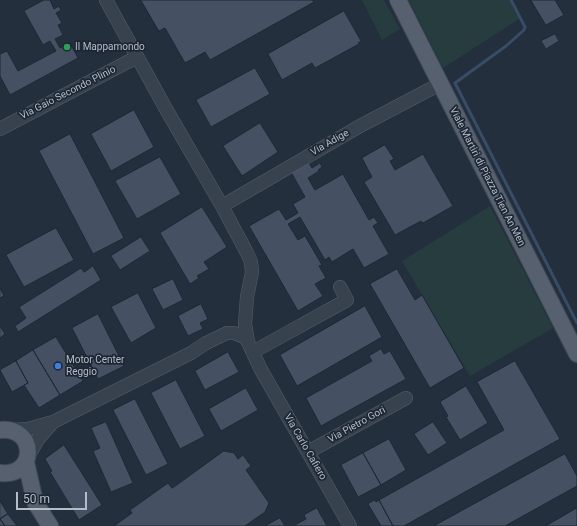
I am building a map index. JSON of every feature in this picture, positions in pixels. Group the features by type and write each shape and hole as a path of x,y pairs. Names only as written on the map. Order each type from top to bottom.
{"main road":[{"name":"Viale Martiri di Piazza Tien An Men","path":"400,2 577,354"},
{"path":"4,428 18,432 26,443 28,450 27,459 35,502"},
{"path":"0,473 13,473 22,467 27,459"},
{"path":"0,473 18,484 35,502 50,526"}],"street":[{"path":"106,0 137,58 222,206 251,262 251,278 247,297 245,324 251,347"},
{"name":"Via Gaio Secondo Plinio","path":"0,129 137,58"},
{"name":"Via Adige","path":"222,206 360,126 440,84"},
{"path":"251,347 347,300 340,287"},
{"path":"227,333 233,328 247,297"},
{"path":"227,333 239,334 251,347"},
{"name":"Via Carlo Cafiero","path":"4,428 28,429 53,422 191,353 206,343 227,333"},
{"name":"Via Carlo Cafiero","path":"191,353 218,344 236,342 260,368"},
{"name":"Via Carlo Cafiero","path":"251,347 260,368 350,526"},
{"name":"Via Pietro Gori","path":"308,452 406,398"},
{"name":"Via Carlo Cafiero","path":"27,459 38,440 53,422"}],"green space":[{"path":"362,0 384,0 400,29 382,40"},
{"path":"409,0 509,0 519,19 443,68"},
{"path":"490,206 553,328 470,376 402,261"}],"building":[{"name":"Il Mappamondo","path":"44,0 50,0 54,9 59,6 61,10 56,13 62,23 58,25 63,35 55,39 60,48 70,43 78,58 10,95 0,76 0,54 7,51 18,71 56,51 50,41 43,45 24,11"},
{"path":"141,0 312,0 314,2 210,60 205,52 185,63 165,28 159,31"},
{"path":"531,0 555,0 564,15 546,25"},
{"path":"344,11 361,41 358,43 359,44 315,68 312,63 282,80 268,54"},
{"path":"555,34 559,41 546,49 541,41"},
{"path":"255,68 270,94 211,127 196,100"},
{"path":"134,110 154,147 111,171 91,134"},
{"path":"260,123 278,152 242,176 223,146"},
{"path":"70,134 124,238 93,254 39,151"},
{"path":"385,145 394,159 390,161 395,170 423,154 453,206 423,223 421,221 395,235 364,182 372,177 362,158"},
{"path":"160,157 181,194 137,219 115,181"},
{"path":"308,161 312,168 320,163 322,167 318,170 319,171 308,178 315,190 343,174 369,220 374,217 378,223 373,226 389,254 364,268 353,249 332,262 329,257 325,260 300,217 288,224 298,240 305,236 322,265 319,266 326,278 315,284 323,296 298,311 249,226 279,209 286,220 298,213 293,204 305,197 291,172"},
{"path":"202,207 227,247 204,262 209,269 197,276 199,278 190,284 160,233"},
{"path":"56,228 74,260 24,287 6,255"},
{"path":"141,237 150,251 120,270 111,256"},
{"path":"93,266 101,280 18,332 15,326 26,318 19,307 81,268 84,272"},
{"path":"397,269 415,300 422,295 464,368 430,388 370,284"},
{"path":"173,279 183,300 163,310 152,289"},
{"path":"0,288 4,296 0,298"},
{"path":"138,293 156,328 131,343 111,307"},
{"path":"201,304 208,319 200,323 203,329 188,336 178,316"},
{"path":"365,306 382,337 297,386 280,355"},
{"path":"98,314 124,366 98,379 72,328"},
{"path":"0,326 5,334 0,338"},
{"name":"Motor Center Reggio","path":"56,337 83,381 60,395 33,350"},
{"path":"381,349 384,354 390,351 406,379 321,426 306,398 372,361 369,356"},
{"path":"33,350 60,395 39,408 24,385 28,383 16,361"},
{"path":"228,352 239,372 205,390 195,371"},
{"path":"16,361 28,383 12,392 0,370"},
{"path":"515,361 560,439 404,526 393,526 379,500 504,430 477,382"},
{"path":"176,380 205,436 180,449 151,393"},
{"path":"466,386 488,423 460,440 446,417 448,416 440,402"},
{"path":"246,388 258,410 221,431 209,409"},
{"path":"135,399 168,464 146,475 113,410"},
{"path":"106,422 133,483 111,492 93,451 100,448 91,428"},
{"path":"433,422 447,443 428,455 414,434"},
{"path":"389,439 406,470 381,485 363,453"},
{"path":"64,445 102,505 79,520 50,472 52,471 45,459"},
{"path":"224,451 234,453 238,459 243,455 251,466 246,470 269,503 265,512 245,526 114,526 132,513 130,510 168,483 172,488"},
{"path":"363,453 381,485 358,497 341,465"},
{"path":"565,454 577,476 577,486 505,526 434,526"},
{"path":"375,500 376,502 379,500 393,526 381,526 368,504"},
{"path":"0,501 8,514 0,519"},
{"path":"317,508 327,526 293,526 306,519 304,515"},
{"path":"577,508 577,526 546,526"},
{"path":"8,514 17,526 5,526 0,519"},
{"path":"280,518 285,526 265,526"},
{"path":"0,519 5,526 0,526"}],"waterway":[{"path":"511,0 525,27 524,30 506,46 455,83 577,323"}],"place":[{"name":"Il Mappamondo","path":"67,47"},
{"name":"Motor Center Reggio","path":"58,366"}]}
